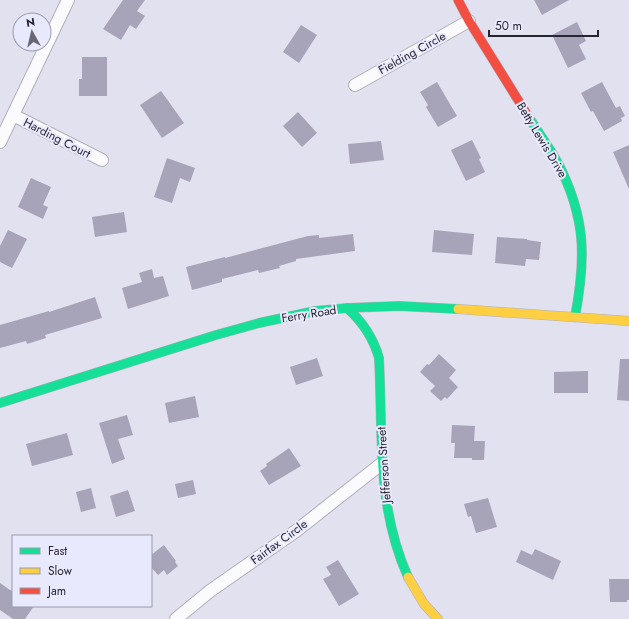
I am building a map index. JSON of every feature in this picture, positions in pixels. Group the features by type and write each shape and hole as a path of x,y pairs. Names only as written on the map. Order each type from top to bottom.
{"street":[{"path":"0,142 68,0"},
{"name":"Betty Lewis Drive","path":"458,0 469,21 558,164 568,184 577,211 581,233 581,290 575,317"},
{"name":"Fielding Circle","path":"355,85 469,21"},
{"name":"Harding Court","path":"13,115 102,160"},
{"name":"Ferry Road","path":"0,403 216,335 259,323 315,311 399,306 436,307 629,321"},
{"name":"Jefferson Street","path":"347,308 357,316 367,329 379,358 381,464 385,499 391,531 399,558 411,583 425,607 438,619"},
{"name":"Fairfax Circle","path":"176,619 210,591 296,531 381,464"}],"building":[{"path":"123,0 145,0 137,11 145,16 136,29 130,25 121,40 103,29"},
{"path":"534,0 569,0 542,15"},
{"path":"577,22 586,41 579,45 586,59 568,68 552,35"},
{"path":"301,25 317,35 299,63 283,52"},
{"path":"82,57 107,57 107,96 79,96 79,79 82,79"},
{"path":"437,82 457,116 438,127 426,107 428,105 420,92"},
{"path":"602,82 616,108 620,106 625,116 621,118 622,121 604,131 593,111 591,112 581,93"},
{"path":"161,91 184,123 162,138 140,105"},
{"path":"298,112 317,133 302,147 283,126"},
{"path":"472,140 481,158 479,159 485,172 466,181 451,150"},
{"path":"381,141 384,160 350,164 348,144"},
{"path":"629,145 629,189 613,152"},
{"path":"167,158 195,168 190,182 180,178 172,203 154,197"},
{"path":"31,178 51,187 43,205 48,207 43,219 18,207"},
{"path":"124,212 127,232 95,237 92,217"},
{"path":"8,230 27,239 12,268 0,262 0,246"},
{"path":"434,230 474,234 472,255 432,252"},
{"path":"353,234 355,251 296,259 296,261 279,266 280,268 259,273 258,270 222,279 222,282 192,290 186,267 308,236 319,235 319,238"},
{"path":"497,237 527,239 541,242 539,260 526,259 525,266 495,263"},
{"path":"152,269 154,278 163,276 169,296 128,309 122,288 142,282 139,273"},
{"path":"95,297 102,318 45,335 46,338 27,344 26,341 0,348 0,325 49,312"},
{"path":"439,354 456,370 449,378 458,387 447,399 445,397 441,401 430,391 435,386 420,372"},
{"path":"317,358 323,376 296,385 290,367"},
{"path":"620,359 629,359 629,401 617,400"},
{"path":"588,371 588,393 554,393 554,372"},
{"path":"195,396 199,417 169,423 165,403"},
{"path":"127,415 133,435 118,439 125,459 112,464 99,423"},
{"path":"452,425 475,426 474,441 485,441 484,460 454,458 455,443 451,443"},
{"path":"67,433 73,455 32,466 26,444"},
{"path":"289,448 301,466 269,485 260,471 267,466 266,464"},
{"path":"193,480 196,494 178,498 175,484"},
{"path":"91,488 96,508 81,512 76,492"},
{"path":"128,490 135,511 116,517 110,496"},
{"path":"488,498 497,527 476,533 471,516 468,517 464,504"},
{"path":"164,545 178,566 167,575 164,570 158,575 152,568 152,554"},
{"path":"535,549 561,561 553,580 516,562 521,550 532,555"},
{"path":"338,560 359,594 339,606 323,579 331,575 326,567"},
{"path":"609,579 629,579 629,600 627,600 627,602 610,602"},
{"path":"0,583 12,591 12,607 33,607 25,619 13,619 0,610"}],"traffic: fast":[{"path":"528,116 559,165 568,185 579,221 582,257 579,296 575,317"},
{"path":"0,403 216,335 259,323 315,311 399,306 458,309"},
{"path":"347,308 367,330 374,343 379,358 381,442 386,497 398,550 408,577"}],"traffic: slow":[{"path":"458,309 629,321"},
{"path":"408,577 424,604 438,619"}],"traffic: jam":[{"path":"458,0 469,21 528,116"}]}
